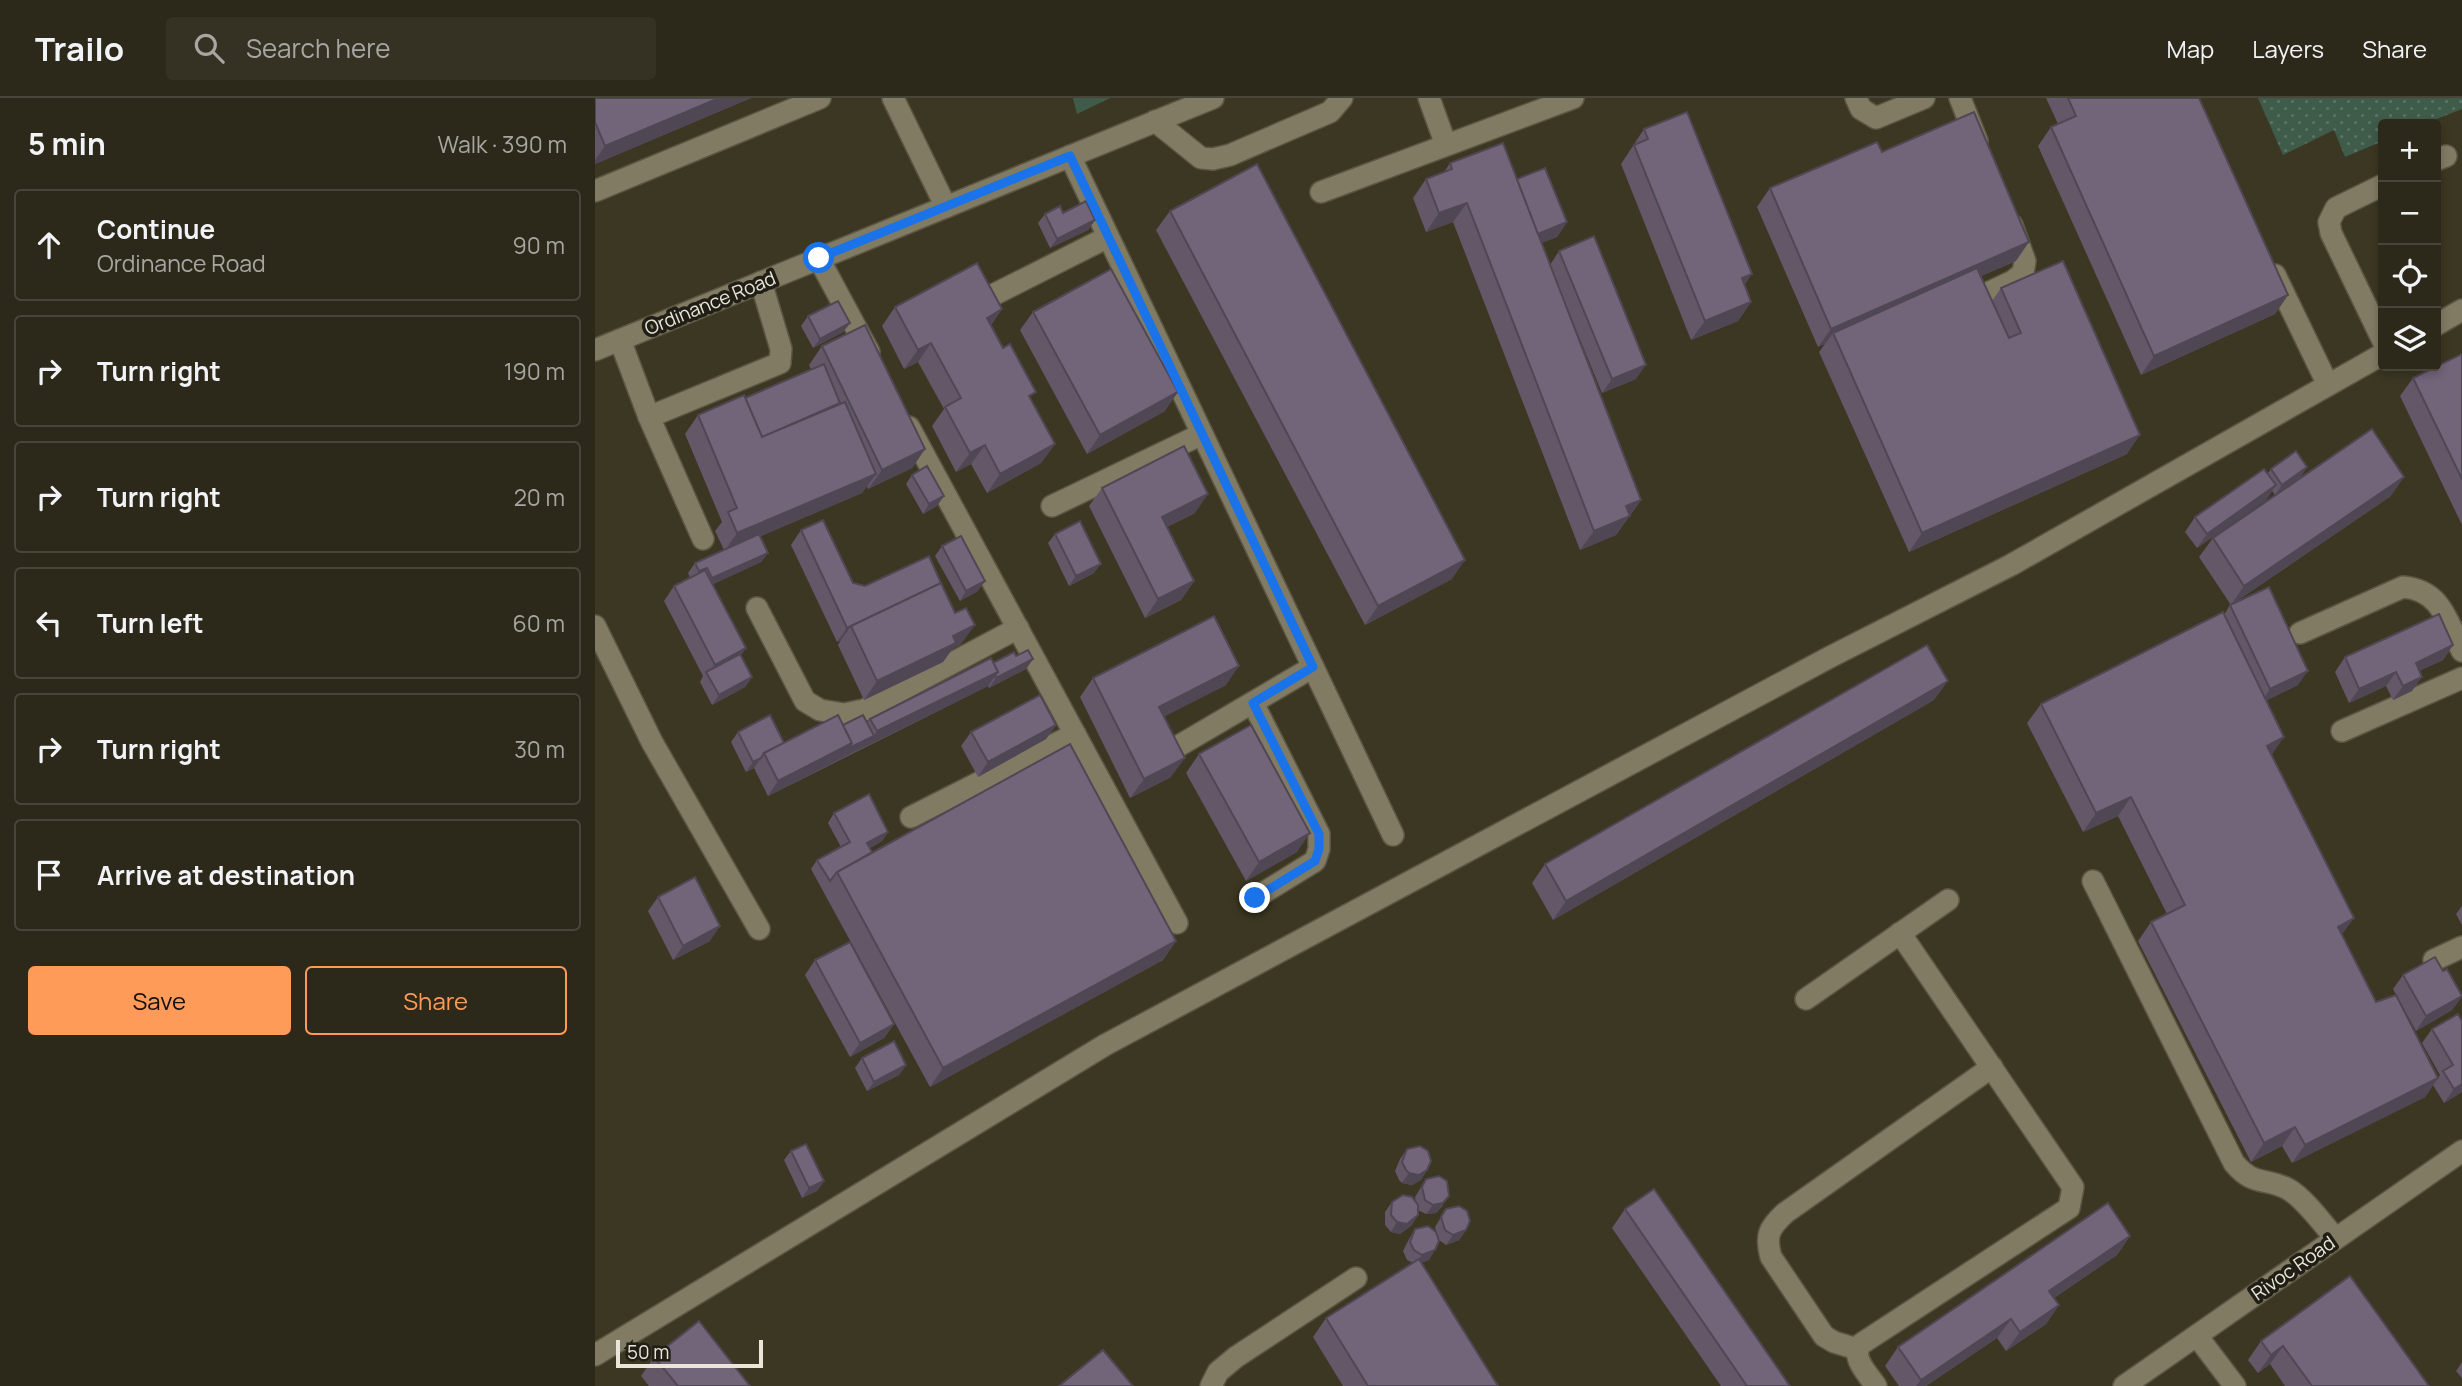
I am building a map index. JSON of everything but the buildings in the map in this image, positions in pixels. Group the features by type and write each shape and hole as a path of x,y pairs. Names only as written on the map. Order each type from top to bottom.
{"street":[{"path":"595,191 820,98"},
{"path":"893,98 946,206"},
{"name":"Ordinance Road","path":"595,350 1213,98"},
{"path":"1155,121 1201,158 1213,159 1230,155 1330,112 1342,98"},
{"path":"1429,98 1446,145"},
{"path":"1321,192 1573,98"},
{"path":"1857,98 1861,109 1876,118 1924,98"},
{"path":"1960,98 1984,158"},
{"path":"1070,156 1394,835"},
{"path":"2378,187 2336,208 2329,222 2331,233 2378,331"},
{"path":"1977,298 2013,281 2023,273 2025,261 2004,207"},
{"path":"989,296 1108,237"},
{"path":"819,258 878,368"},
{"path":"2269,261 2327,385"},
{"path":"649,417 780,363 781,349 761,282"},
{"path":"2441,322 2462,310"},
{"path":"620,340 649,417 703,539"},
{"path":"595,1355 1105,1045 1806,670 2011,565 2378,357"},
{"path":"897,404 1177,923"},
{"path":"1052,506 1202,434"},
{"path":"2300,633 2403,587 2417,588 2437,601 2462,651"},
{"path":"757,608 805,701 820,710 844,714 864,710 1018,628"},
{"path":"595,626 652,742 759,929"},
{"path":"1170,751 1313,667"},
{"path":"2342,731 2462,678"},
{"path":"1253,703 1319,834 1319,849 1315,861 1255,898"},
{"path":"911,817 1075,734"},
{"path":"2093,881 2234,1163 2242,1173 2257,1182 2290,1190 2335,1238"},
{"path":"1806,999 1948,900"},
{"path":"1876,1386 1856,1355 1861,1344 2069,1208 2074,1187 1900,933"},
{"path":"2434,960 2462,947"},
{"path":"1857,1349 1824,1336 1771,1257 1767,1243 1771,1227 1786,1213 1992,1067"},
{"name":"Rivoc Road","path":"2124,1386 2462,1152"},
{"path":"1212,1386 1218,1372 1236,1357 1356,1278"},
{"path":"2197,1336 2235,1386"}],"green space":[{"path":"1073,98 1110,98 1077,114"},
{"path":"2258,98 2462,98 2462,109 2437,119 2378,119 2378,143 2345,157 2334,130 2283,155"}],"route":[{"path":"819,258 1070,156 1313,667 1253,703 1319,834 1319,849 1315,861 1255,898"}]}
